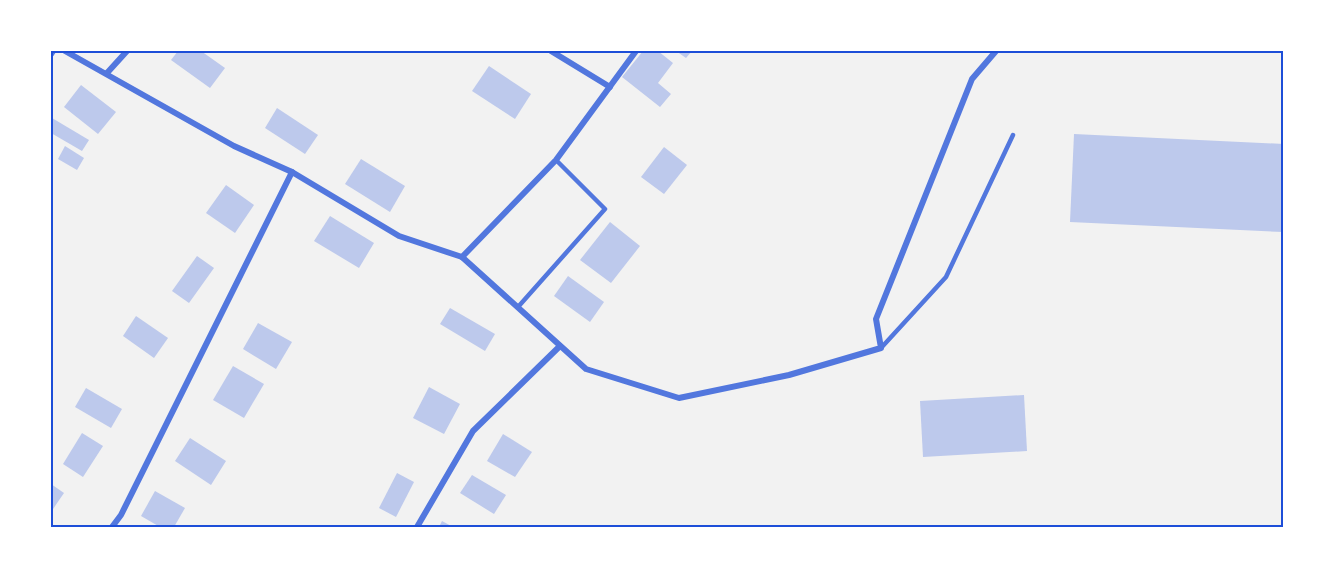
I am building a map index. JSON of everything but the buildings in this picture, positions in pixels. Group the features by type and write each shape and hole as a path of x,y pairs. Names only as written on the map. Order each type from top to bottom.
{"street":[{"path":"64,51 234,146 292,172 399,236 462,257 586,369 679,398 789,375 881,348 876,319 972,79 996,51"},
{"path":"106,73 127,51"},
{"path":"551,51 610,87"},
{"path":"462,257 556,160 636,51"},
{"path":"112,527 121,515 174,412 292,172"},
{"path":"417,527 474,431 560,346"}],"lane":[{"path":"881,348 946,277 1012,135"},
{"path":"518,307 605,209 556,160"}]}
